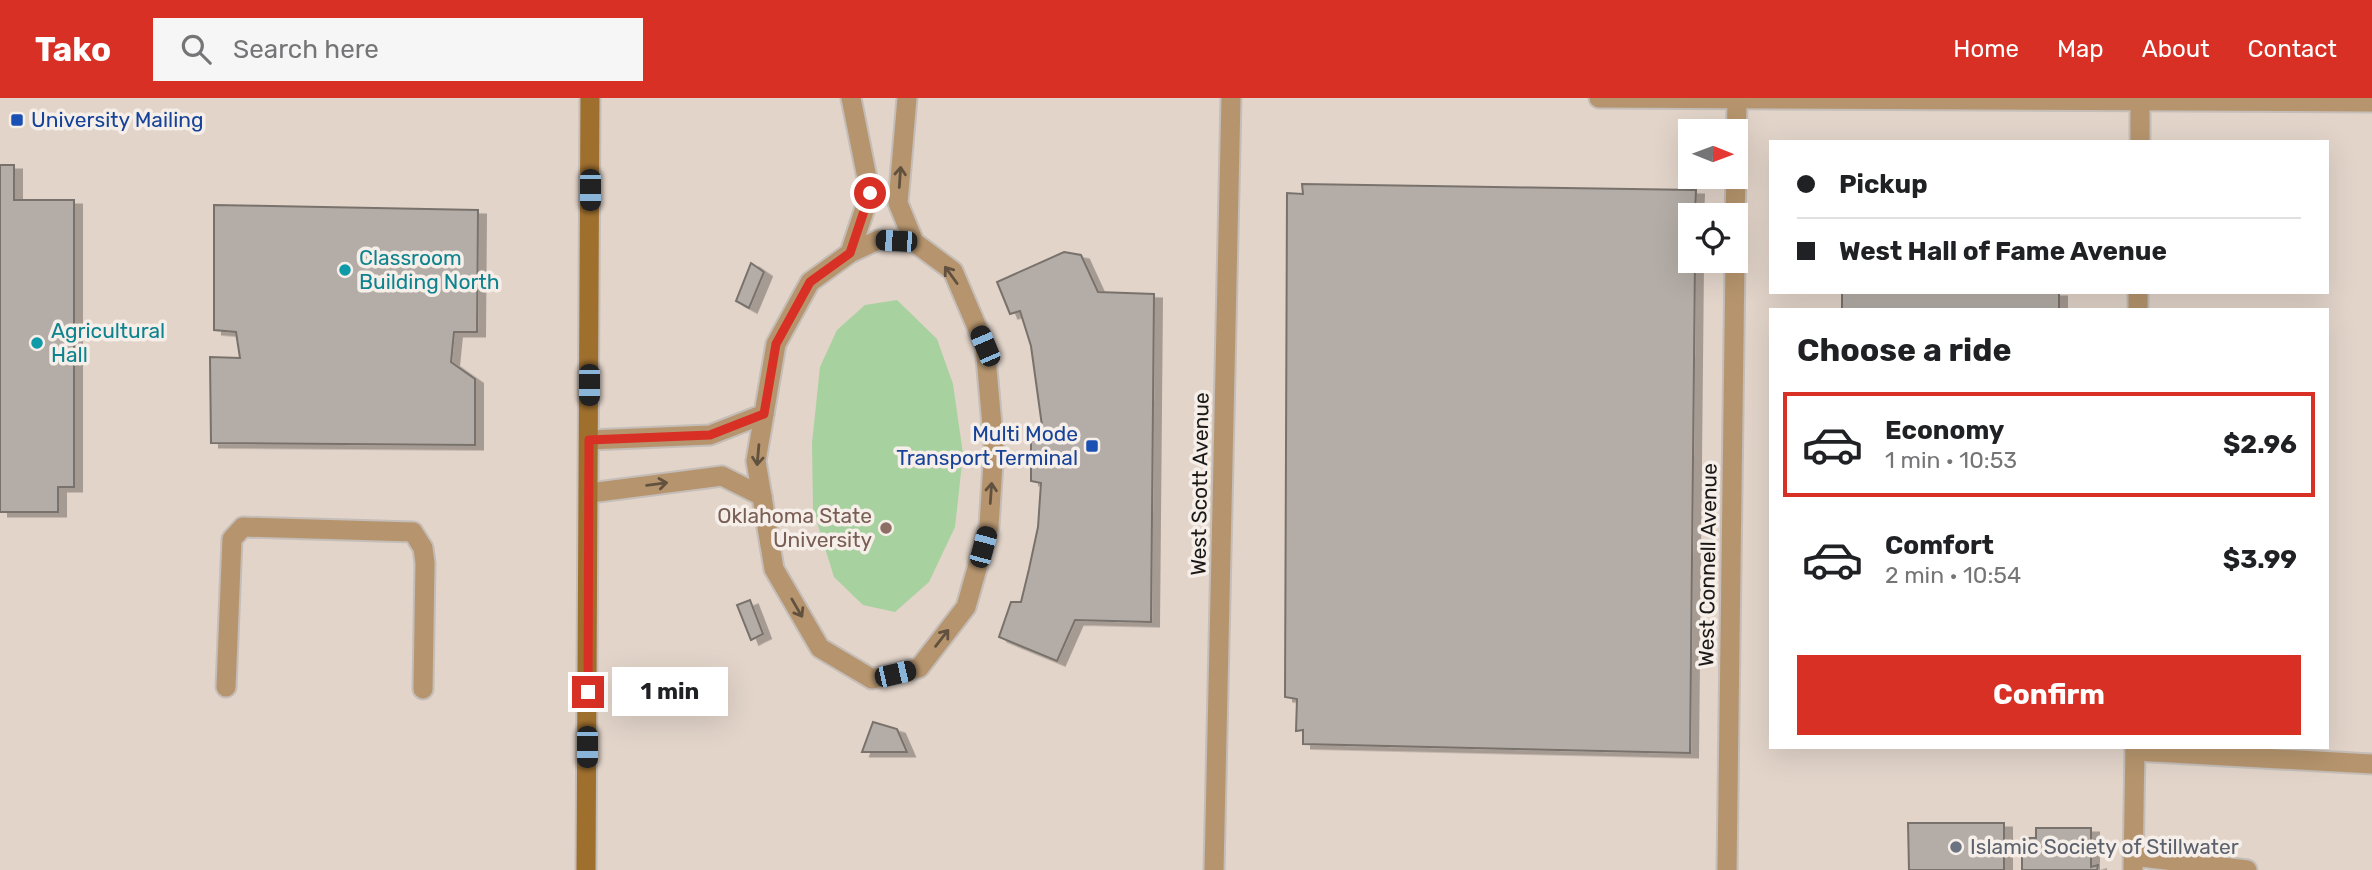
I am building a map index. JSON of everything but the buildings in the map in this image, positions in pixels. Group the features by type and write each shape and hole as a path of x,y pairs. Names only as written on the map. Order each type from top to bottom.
{"main road":[{"path":"586,870 590,98"}],"street":[{"path":"850,253 870,193 851,98"},
{"path":"907,98 898,204 914,242 953,271 985,346 995,448 989,526 966,607 919,668 872,679 820,648 774,569 756,461 776,344 810,282 850,253 878,240 914,242"},
{"name":"West Scott Avenue","path":"1214,870 1231,98"},
{"path":"1599,98 2140,103 2372,102"},
{"path":"1737,100 1737,119"},
{"path":"2140,103 2140,140"},
{"name":"West Connell Avenue","path":"1727,870 1735,273"},
{"path":"589,440 710,435 764,414"},
{"path":"590,493 723,476 762,496"},
{"path":"226,687 232,538 243,527 413,532 423,548 425,563 423,689"},
{"path":"2247,870 2133,863 2135,749 2372,764"}],"shaded area":[{"name":"Oklahoma State University","path":"0,98 2372,98 2372,870 0,870"}],"green space":[{"path":"897,300 937,339 953,384 963,454 955,527 929,582 895,612 863,605 834,577 813,509 812,443 820,367 837,330 865,305"}],"place":[{"name":"University Mailing","path":"17,120"},
{"name":"Classroom Building North","path":"345,270"},
{"name":"Agricultural Hall","path":"37,343"},
{"name":"Multi Mode Transport Terminal","path":"1092,446"},
{"name":"Oklahoma State University","path":"886,528"},
{"name":"Islamic Society of Stillwater","path":"1956,847"}],"route":[{"path":"588,692 589,440 710,435 764,414 776,344 810,282 850,253 870,193"}]}
